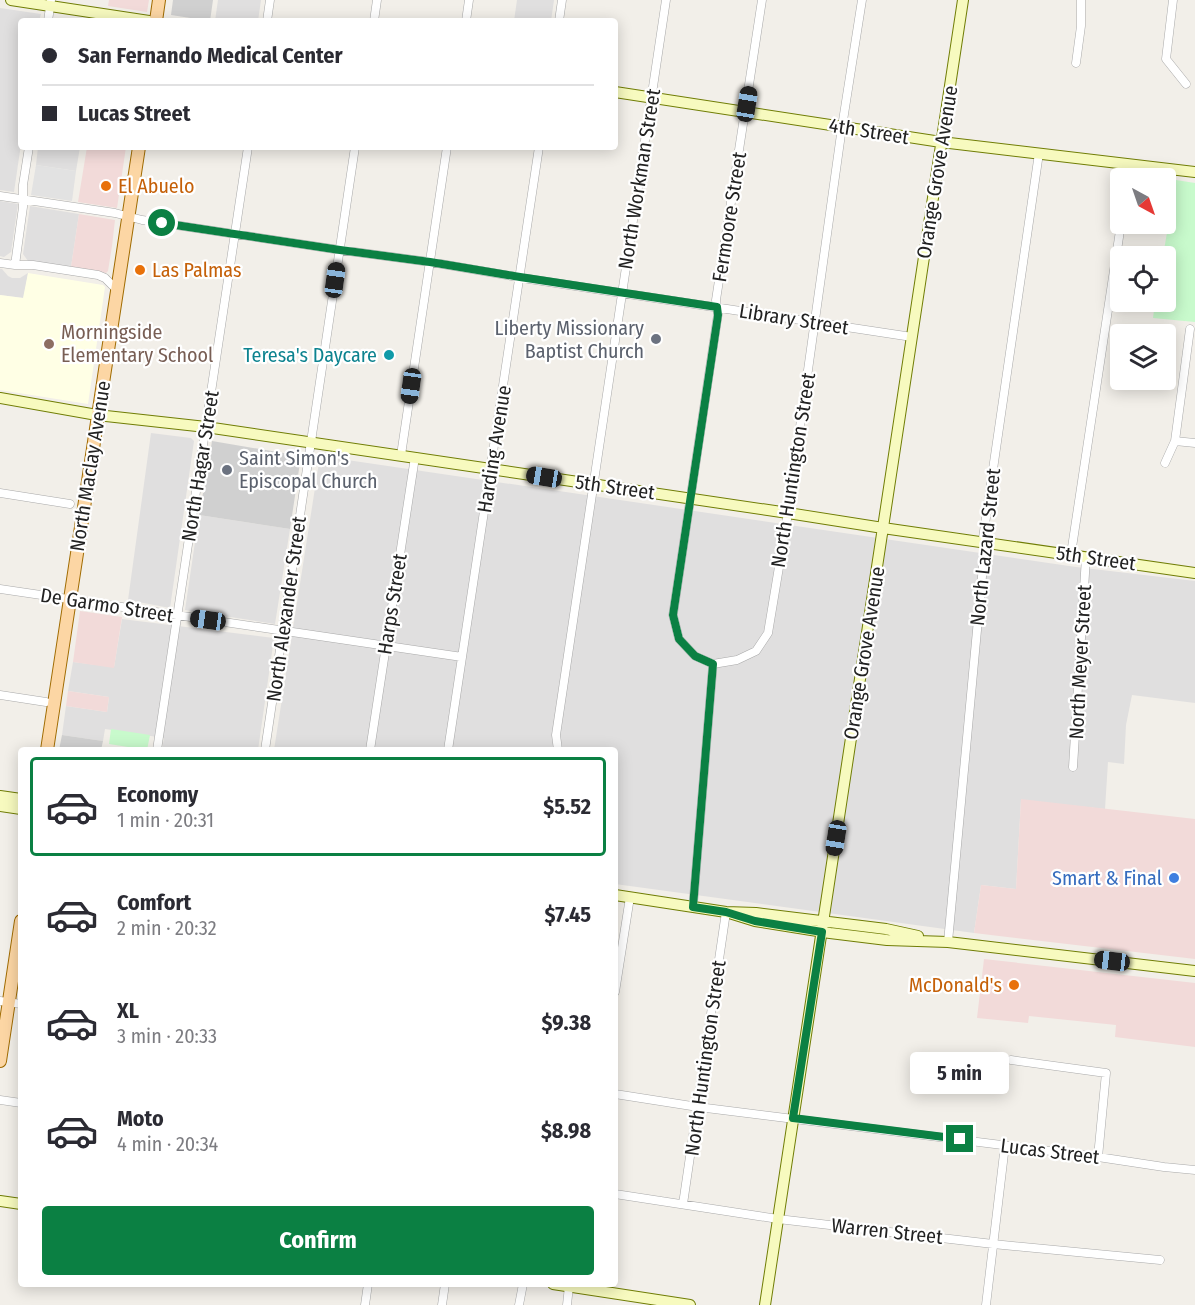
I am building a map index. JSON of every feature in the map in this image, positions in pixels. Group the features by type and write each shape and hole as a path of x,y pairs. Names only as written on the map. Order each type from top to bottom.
{"main road":[{"path":"156,18 159,0"},
{"name":"North Maclay Avenue","path":"47,747 139,150"},
{"path":"0,1061 18,943"}],"street":[{"path":"11,0 51,3 133,18"},
{"path":"267,18 270,0"},
{"path":"374,18 377,0"},
{"path":"466,18 469,0"},
{"path":"559,18 562,0"},
{"name":"North Workman Street","path":"558,747 556,735 666,0"},
{"name":"Fermoore Street","path":"713,664 695,656 679,639 673,615 718,315 716,300 762,0"},
{"name":"North Huntington Street","path":"713,664 737,660 756,651 768,633 788,513 862,0"},
{"name":"Orange Grove Avenue","path":"765,1305 963,0"},
{"path":"1076,63 1082,26 1081,0"},
{"path":"1173,0 1166,59 1186,84"},
{"path":"48,18 51,3"},
{"name":"4th Street","path":"618,92 941,142 1195,172"},
{"path":"15,266 29,150"},
{"name":"North Hagar Street","path":"157,747 248,150"},
{"name":"North Alexander Street","path":"265,747 355,150"},
{"path":"401,455 447,150"},
{"name":"Harding Avenue","path":"448,747 539,150"},
{"name":"North Lazard Street","path":"948,942 984,555 983,542 1039,153"},
{"path":"1129,168 1130,164"},
{"name":"Library Street","path":"0,196 142,220 912,337"},
{"path":"1071,554 1119,234"},
{"path":"0,263 15,266 33,265 98,275 105,278 117,290"},
{"path":"1165,463 1175,441 1190,329"},
{"name":"5th Street","path":"0,398 97,415 206,427 401,455 1195,573"},
{"path":"1175,441 1195,443"},
{"name":"Harps Street","path":"370,747 415,458"},
{"path":"0,493 70,504"},
{"name":"North Meyer Street","path":"1073,767 1086,557"},
{"name":"De Garmo Street","path":"0,589 462,657"},
{"path":"693,907 713,664"},
{"path":"0,695 46,702"},
{"path":"0,796 18,799"},
{"path":"0,806 18,809"},
{"path":"618,895 726,912 756,913 822,927 886,930 948,942 1195,970"},
{"path":"618,973 630,897"},
{"name":"North Huntington Street","path":"683,1204 726,912"},
{"path":"1011,1060 1106,1072 1098,1157"},
{"name":"Lucas Street","path":"618,1094 698,1107 1195,1170"},
{"path":"0,1100 18,1103"},
{"path":"986,1305 1005,1145"},
{"name":"Warren Street","path":"618,1194 778,1219 993,1244 1160,1260"},
{"path":"0,1201 18,1204"},
{"path":"365,1305 368,1287"},
{"path":"442,1305 445,1287"},
{"path":"519,1305 522,1287"},
{"path":"567,1305 569,1287"},
{"path":"575,1287 690,1305"}],"shaded area":[{"path":"109,0 149,0 147,12 108,6"},
{"path":"173,0 213,0 210,18 171,15"},
{"path":"218,0 261,0 258,18 215,18"},
{"path":"517,0 554,0 551,18 514,18"},
{"path":"0,8 41,14 40,18 18,18 18,150 20,150 14,192 0,190"},
{"path":"38,150 80,150 76,171 36,165"},
{"path":"87,150 126,150 117,208 78,202"},
{"path":"36,165 76,171 72,201 31,195"},
{"path":"0,201 18,204 11,252 4,257 0,256"},
{"path":"30,206 79,214 71,267 28,261 23,254"},
{"path":"79,214 115,220 106,273 71,267"},
{"path":"0,269 12,278 20,278 28,273 24,298 0,295"},
{"name":"Morningside Elementary School","path":"28,273 105,287 88,404 0,390 0,295 23,298"},
{"path":"151,433 191,438 194,441 170,608 128,600"},
{"path":"212,441 301,456 290,529 199,515"},
{"path":"320,456 1076,567 1195,581 1195,703 1132,695 1126,725 1124,764 1108,762 1105,809 1021,800 1016,889 981,885 974,933 618,884 618,747 274,747"},
{"path":"199,515 290,529 275,624 185,610"},
{"path":"80,611 122,617 114,668 73,662"},
{"path":"122,619 274,638 258,747 162,747 164,738 105,729 103,741 62,735 66,706 107,712 109,697 68,691 73,662 114,667"},
{"path":"68,691 109,697 107,712 66,706"},
{"path":"62,735 103,741 102,747 60,747"},
{"path":"1021,799 1195,819 1195,959 974,933 981,885 1016,889"},
{"path":"984,959 1195,983 1195,1047 1115,1037 1116,1025 1029,1016 1028,1023 977,1018"}],"green space":[{"path":"1176,180 1195,183 1195,322 1153,318 1154,312 1176,312 1176,246 1165,246 1167,234 1176,234"},
{"path":"111,729 150,735 148,747 109,744"}],"place":[{"name":"El Abuelo","path":"106,186"},
{"name":"Las Palmas","path":"140,270"},
{"name":"Liberty Missionary Baptist Church","path":"656,339"},
{"name":"Morningside Elementary School","path":"49,344"},
{"name":"Teresa's Daycare","path":"389,355"},
{"name":"Saint Simon's Episcopal Church","path":"227,470"},
{"name":"Smart & Final","path":"1174,878"},
{"name":"McDonald's","path":"1014,985"}],"route":[{"path":"162,223 717,307 718,315 673,615 679,639 695,656 713,664 693,907 726,912 755,921 822,932 793,1118 960,1139"}]}
